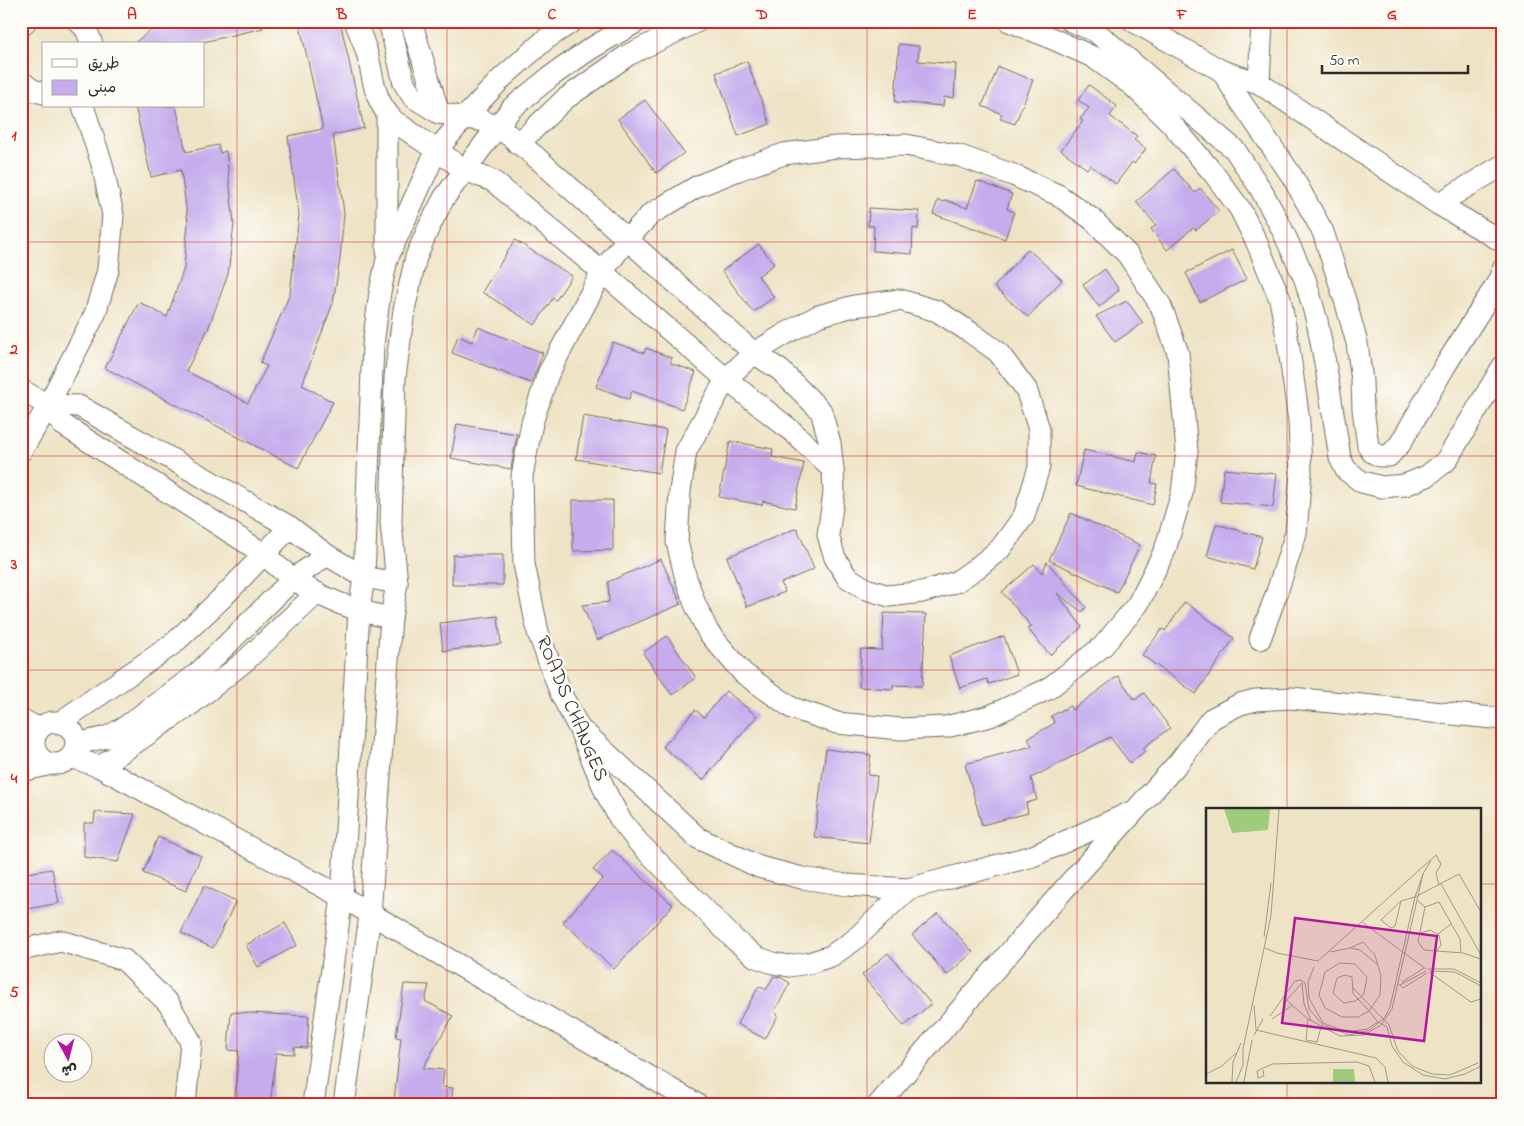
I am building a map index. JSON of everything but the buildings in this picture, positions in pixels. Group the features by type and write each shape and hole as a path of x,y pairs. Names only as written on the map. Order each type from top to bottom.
{"street":[{"path":"21,27 26,21"},
{"path":"355,21 366,51 375,92 394,121 466,170 493,181 726,379 793,432 833,470"},
{"path":"390,21 404,83 413,97 439,113"},
{"path":"411,21 439,113"},
{"path":"387,259 436,151 502,78 546,40 573,21"},
{"path":"344,1105 370,915 391,618 397,583 391,523 395,376 404,310 416,257 444,198 512,108 550,77 590,49 638,21"},
{"path":"518,144 565,99 628,55 698,21"},
{"path":"1009,21 1044,34 1093,57 1133,86 1170,122 1214,174 1240,209 1280,299 1299,421 1301,472 1296,533 1260,639"},
{"path":"1071,21 1098,26 1235,150 1260,188 1280,225 1305,279 1317,321 1340,458 1346,470 1362,482 1382,487 1406,485 1427,476 1446,461 1503,366"},
{"path":"1133,21 1222,71 1259,83 1438,204 1503,242"},
{"path":"1259,83 1262,21"},
{"path":"1222,71 1292,176 1323,232 1357,344 1367,439 1368,446 1372,452 1380,456 1389,456 1400,444 1445,366 1498,282 1503,270"},
{"path":"21,81 32,90 42,92"},
{"path":"21,450 48,405 95,314 108,270 113,215 102,164 84,108"},
{"path":"313,1105 342,898 359,611 364,577 373,345 380,292 387,259 387,113"},
{"name":"ROADS CHANGES","path":"439,113 465,117 496,127 510,136 537,158 627,239 754,353 780,370 820,411 830,442 833,470 834,493 828,535 835,558 847,577 866,589 889,596 922,592 956,582 1000,549 1024,516 1039,467 1039,429 1026,389 998,352 937,311 900,300 854,306 818,316 754,353 726,379 686,451 680,491 677,542 690,590 708,632 743,673 792,708 837,723 901,729 946,727 990,716 1048,689 1103,646 1138,604 1165,550 1182,493 1187,451 1178,353 1161,306 1128,255 1092,219 1058,195 1013,175 960,156 906,145 836,147 784,154 698,186 651,214 627,239 602,272 548,374 532,423 522,476 524,564 538,632 561,694 579,728 606,793 620,818 638,842 735,940 756,957 773,963 788,966 810,963 831,956 853,941 908,889"},
{"path":"1438,204 1503,165"},
{"path":"21,390 48,405 62,424 264,554 293,579 317,593 359,611 391,618"},
{"path":"48,405 79,406 290,527 327,555 364,577 397,583"},
{"path":"51,764 39,756 29,734 45,725 60,722 172,644 223,596 290,527"},
{"path":"21,771 58,764 74,750 113,734 197,674 293,579 327,555"},
{"path":"100,767 197,700 245,661 317,593"},
{"path":"878,1105 1066,887 1179,762 1210,719 1240,704 1256,700 1291,698 1503,718"},
{"path":"60,722 72,730 75,736 74,750"},
{"path":"579,728 698,838 759,866 802,878 847,885 908,889 1033,856 1137,810"},
{"path":"74,750 100,767 342,898 698,1105"},
{"path":"21,950 61,941 124,960 169,1004 192,1042 185,1105"}]}
